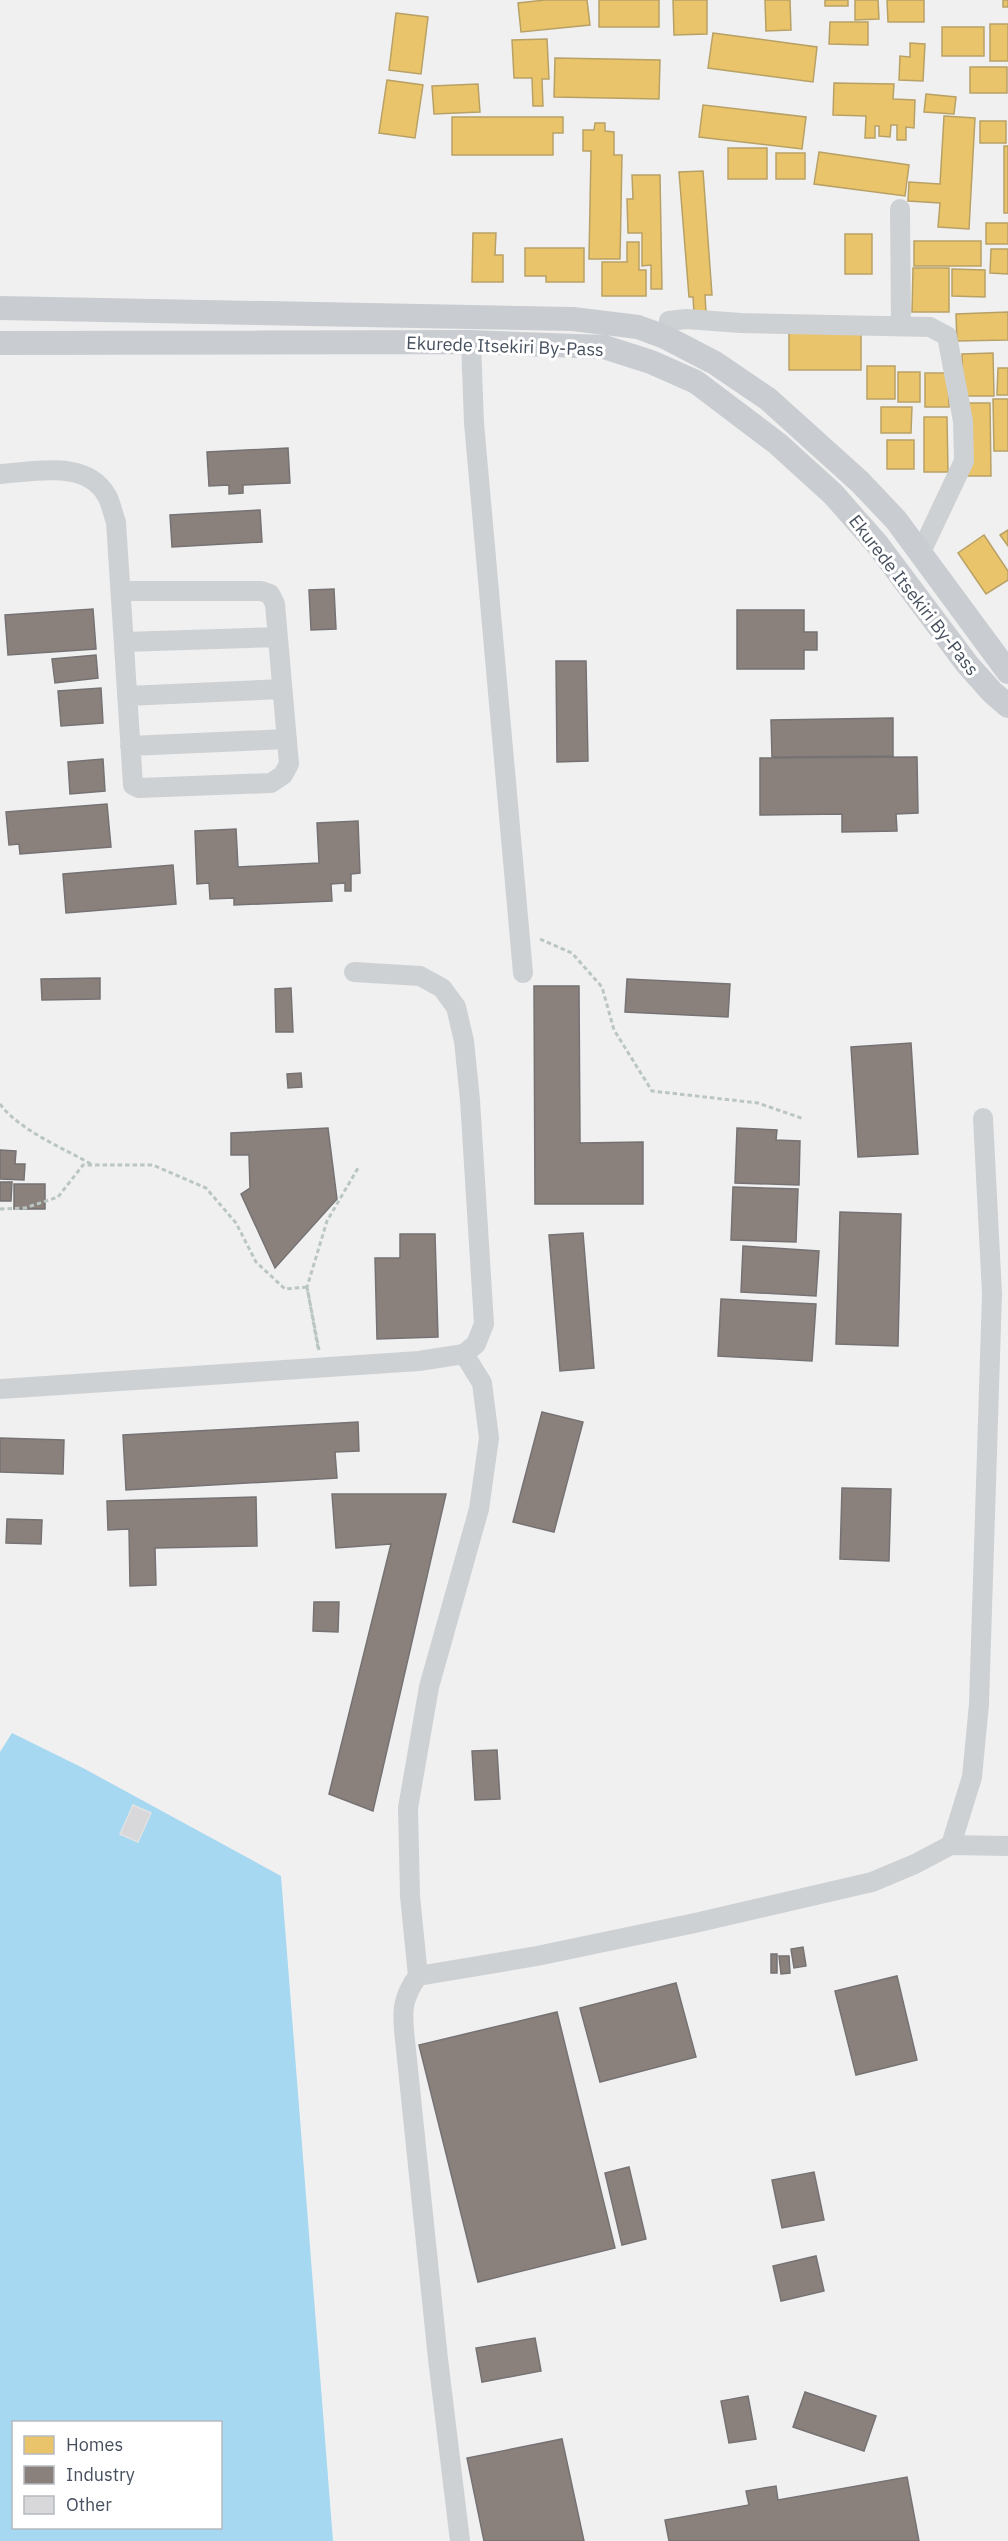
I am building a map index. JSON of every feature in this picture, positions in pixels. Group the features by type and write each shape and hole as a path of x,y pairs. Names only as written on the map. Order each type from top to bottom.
{"main road":[{"name":"Ekurede Itsekiri By-Pass","path":"0,308 573,319 638,327 715,363 768,399 860,482 896,520 921,552 1008,672"},
{"name":"Ekurede Itsekiri By-Pass","path":"0,343 471,342 604,347 651,362 696,382 778,444 833,494 877,544 967,664 992,693 1008,706"}],"street":[{"path":"900,209 901,326"},
{"path":"665,338 669,321 686,319 741,323 930,327 947,336 963,421 964,461 921,552"},
{"path":"471,342 474,423 523,973"},
{"path":"0,474 67,470 90,476 107,495 116,522 133,785 139,788 271,783 278,780 287,769 287,739 275,604 267,592 121,591"},
{"path":"124,642 278,637"},
{"path":"127,696 282,689"},
{"path":"130,746 287,739"},
{"path":"0,1389 419,1361 464,1354 476,1344 484,1324 470,1100 464,1041 456,1006 442,988 420,976 354,972"},
{"path":"951,1845 972,1777 979,1704 992,1294 983,1119"},
{"path":"418,1976 410,1896 408,1808 429,1687 479,1509 489,1438 482,1383 464,1354"},
{"path":"460,2541 438,2358 402,2012 407,1990 418,1976 537,1956 695,1923 872,1882 915,1864 951,1845 1008,1846"}],"path":[{"path":"519,930 572,953 602,987 614,1030 652,1091 758,1103 804,1119"},
{"path":"0,1104 7,1113 40,1136 93,1165"},
{"path":"0,1209 25,1208 58,1197 83,1165 153,1165 206,1188 236,1223 255,1262 285,1289 307,1287"},
{"path":"321,1367 317,1333 307,1287 327,1221 358,1168"}],"water":[{"path":"12,1733 83,1768 281,1876 333,2541 0,2541 0,1752"}],"building: Homes":[{"path":"545,0 587,0 590,25 521,32 518,3"},
{"path":"599,0 659,0 659,27 599,27"},
{"path":"673,0 707,0 707,34 674,35"},
{"path":"765,0 790,0 791,30 766,31"},
{"path":"825,0 848,0 848,6 825,6"},
{"path":"855,0 878,0 879,19 855,20"},
{"path":"887,0 924,0 924,22 888,22"},
{"path":"1003,0 1008,0 1008,7 1003,7"},
{"path":"396,13 428,17 421,74 389,70"},
{"path":"830,22 868,22 868,45 829,44"},
{"path":"990,24 1008,24 1008,61 990,61"},
{"path":"942,27 984,27 984,56 942,56"},
{"path":"713,33 817,47 813,82 708,68"},
{"path":"547,39 549,79 542,79 543,106 533,106 532,78 514,78 512,40"},
{"path":"910,43 925,44 923,81 899,80 900,56 910,57"},
{"path":"555,58 660,60 659,99 554,97"},
{"path":"970,67 1007,67 1007,93 970,93"},
{"path":"387,80 423,85 415,138 379,133"},
{"path":"834,83 894,84 893,99 915,100 914,128 906,127 906,140 897,140 897,125 891,125 890,137 879,136 879,126 875,126 875,138 865,138 866,116 833,115"},
{"path":"478,84 480,112 434,114 432,86"},
{"path":"926,94 956,97 954,114 924,112"},
{"path":"703,105 806,117 802,149 699,137"},
{"path":"944,116 975,118 969,229 938,227 940,203 908,201 909,182 940,184"},
{"path":"452,117 563,117 563,133 553,133 553,155 452,155"},
{"path":"980,121 1006,121 1006,143 980,143"},
{"path":"595,123 605,123 605,131 614,132 614,155 622,155 620,259 589,259 591,151 583,151 583,130 594,130"},
{"path":"1004,146 1008,146 1008,213 1004,213"},
{"path":"728,148 767,148 767,179 728,179"},
{"path":"819,152 909,165 905,196 814,184"},
{"path":"776,153 805,153 805,179 776,179"},
{"path":"703,171 712,295 705,295 706,312 694,313 693,297 689,297 679,172"},
{"path":"632,175 660,175 662,289 651,289 651,265 642,266 642,233 628,233 627,199 633,199"},
{"path":"986,223 1008,223 1008,244 986,244"},
{"path":"473,233 496,233 495,255 503,255 503,282 472,282"},
{"path":"845,234 872,234 872,274 845,274"},
{"path":"914,241 981,241 981,266 914,266"},
{"path":"627,242 639,242 639,270 646,270 646,296 602,296 602,262 627,262"},
{"path":"525,248 584,248 584,282 546,282 546,276 525,276"},
{"path":"991,249 1008,249 1008,274 990,273"},
{"path":"913,268 949,268 949,312 912,312"},
{"path":"952,269 985,270 985,297 952,296"},
{"path":"1008,312 1008,340 957,341 956,314"},
{"path":"789,326 861,326 861,370 789,370"},
{"path":"993,353 994,396 963,396 962,354"},
{"path":"867,366 895,366 895,399 867,399"},
{"path":"998,368 1008,368 1008,395 997,395"},
{"path":"898,372 920,372 920,402 898,402"},
{"path":"925,373 948,373 949,407 925,407"},
{"path":"993,399 1008,399 1008,451 994,451"},
{"path":"965,403 990,403 991,476 967,476"},
{"path":"881,407 912,407 911,433 881,433"},
{"path":"924,417 947,417 948,472 924,472"},
{"path":"887,440 914,440 914,469 887,469"},
{"path":"1008,530 1008,546 1000,535"},
{"path":"984,535 1008,571 1008,580 986,594 958,553"}],"building: Industry":[{"path":"288,448 290,483 243,485 243,493 229,494 229,485 209,486 207,452"},
{"path":"260,510 262,542 172,547 170,515"},
{"path":"334,589 336,629 311,630 309,590"},
{"path":"93,609 96,649 8,655 5,615"},
{"path":"737,610 804,610 804,632 817,632 817,650 804,650 804,669 737,669"},
{"path":"96,655 98,678 55,683 52,659"},
{"path":"556,661 586,661 588,761 557,762"},
{"path":"101,688 103,723 61,726 58,691"},
{"path":"893,718 893,756 772,757 771,720"},
{"path":"917,757 918,813 896,814 897,831 842,832 842,814 760,815 760,758"},
{"path":"103,759 105,791 70,794 68,762"},
{"path":"107,804 111,847 20,854 19,844 9,845 6,812"},
{"path":"358,821 360,873 351,874 351,891 345,891 345,883 331,884 332,901 234,905 234,898 210,899 209,883 197,884 195,831 236,829 238,867 319,863 317,823"},
{"path":"173,865 176,904 66,913 63,874"},
{"path":"100,978 100,999 42,1000 41,979"},
{"path":"627,979 730,984 728,1017 625,1012"},
{"path":"534,986 579,986 580,1143 643,1142 643,1204 535,1204"},
{"path":"291,988 293,1032 276,1032 275,989"},
{"path":"911,1043 918,1154 858,1157 851,1047"},
{"path":"301,1073 302,1087 288,1088 287,1074"},
{"path":"328,1128 337,1199 275,1268 241,1194 250,1188 249,1155 231,1155 231,1133"},
{"path":"737,1128 777,1130 776,1140 800,1141 799,1185 735,1183"},
{"path":"0,1150 16,1151 15,1164 25,1164 24,1180 0,1179"},
{"path":"0,1182 12,1182 11,1201 0,1201"},
{"path":"14,1184 45,1184 45,1209 14,1209"},
{"path":"733,1187 798,1189 796,1242 731,1240"},
{"path":"840,1212 901,1214 898,1346 836,1344"},
{"path":"583,1233 594,1368 560,1371 549,1235"},
{"path":"400,1234 435,1234 438,1337 377,1339 375,1258 400,1258"},
{"path":"743,1246 819,1251 816,1296 741,1292"},
{"path":"721,1299 816,1304 812,1361 718,1356"},
{"path":"542,1412 583,1422 554,1532 513,1522"},
{"path":"358,1422 359,1451 335,1452 337,1478 126,1490 123,1435"},
{"path":"0,1438 64,1440 63,1474 0,1472"},
{"path":"842,1488 891,1489 889,1561 840,1559"},
{"path":"332,1494 446,1494 373,1811 329,1794 391,1544 336,1548"},
{"path":"256,1497 257,1546 155,1548 156,1585 130,1586 129,1529 108,1530 107,1501"},
{"path":"7,1519 42,1520 41,1544 6,1543"},
{"path":"314,1602 339,1602 338,1632 313,1631"},
{"path":"497,1750 500,1799 475,1800 472,1751"},
{"path":"803,1947 806,1966 794,1968 791,1949"},
{"path":"771,1954 777,1954 777,1973 771,1973"},
{"path":"779,1956 789,1956 790,1973 781,1974"},
{"path":"897,1976 917,2060 856,2075 835,1991"},
{"path":"676,1983 696,2057 600,2082 580,2008"},
{"path":"557,2012 615,2248 478,2282 419,2045"},
{"path":"629,2167 646,2239 622,2245 605,2173"},
{"path":"814,2172 824,2220 782,2228 772,2180"},
{"path":"816,2256 824,2291 781,2301 773,2266"},
{"path":"535,2338 541,2371 482,2382 476,2348"},
{"path":"805,2392 876,2416 864,2451 793,2427"},
{"path":"748,2396 756,2439 729,2443 721,2401"},
{"path":"562,2439 584,2541 484,2541 467,2458"},
{"path":"907,2477 919,2541 669,2541 665,2520 749,2505 746,2491 776,2486 778,2500"}],"building: Other":[{"path":"133,1805 151,1813 138,1842 120,1834"}]}
